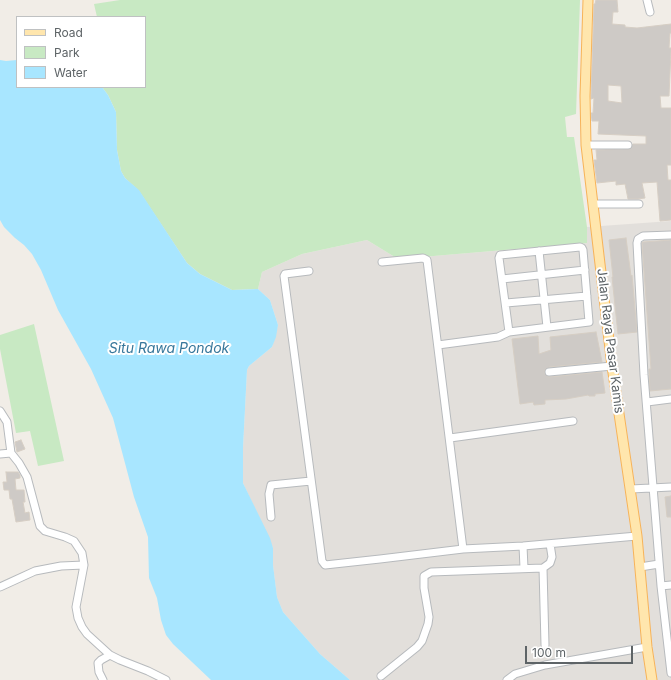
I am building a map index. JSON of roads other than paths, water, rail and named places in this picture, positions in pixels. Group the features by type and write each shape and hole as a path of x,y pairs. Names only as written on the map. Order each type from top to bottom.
{"main road":[{"name":"Jalan Raya Pasar Kamis","path":"588,0 585,96 586,145 612,366 637,536 647,647 652,680"}],"street":[{"path":"647,0 650,12"},
{"path":"586,145 628,145"},
{"path":"594,204 639,204"},
{"path":"671,234 643,236 638,239 637,243 644,375 659,564 671,673"},
{"path":"438,345 498,338 509,332 589,322 582,248 539,250 500,255 499,258 509,332"},
{"path":"539,250 547,327"},
{"path":"382,262 423,258 427,260 463,549"},
{"path":"502,279 585,270"},
{"path":"309,271 285,274 284,276 322,561 325,565 463,549 550,544 637,536"},
{"path":"506,304 587,296"},
{"path":"549,372 612,366"},
{"path":"647,402 671,399"},
{"path":"0,411 7,422 11,453 19,462 27,477 40,526 45,531 74,541 82,553 84,564 76,607 78,618 87,634 110,655 166,680"},
{"path":"450,438 574,421"},
{"path":"0,454 11,453"},
{"path":"271,517 269,494 271,485 311,481"},
{"path":"631,489 671,486"},
{"path":"381,676 417,647 422,641 429,617 424,588 424,576 431,572 543,568 550,563 552,557 550,544"},
{"path":"523,546 524,568"},
{"path":"0,588 35,571 60,566 84,564"},
{"path":"640,567 659,564"},
{"path":"543,568 545,645"},
{"path":"661,586 671,585"},
{"path":"507,680 515,674 545,665 647,647"},
{"path":"103,680 99,672 98,663 110,655"}],"water":[{"name":"Situ Rawa Pondok","path":"0,60 16,60 16,88 103,88 108,95 116,112 117,150 121,171 125,178 139,190 187,263 200,274 232,290 258,289 270,300 278,325 276,337 272,347 249,366 247,370 243,448 243,483 270,538 273,548 273,565 277,597 283,612 320,654 350,680 211,680 173,644 166,635 161,620 157,598 149,578 148,537 134,497 113,418 91,369 58,310 41,270 32,254 4,227 0,220"}]}
